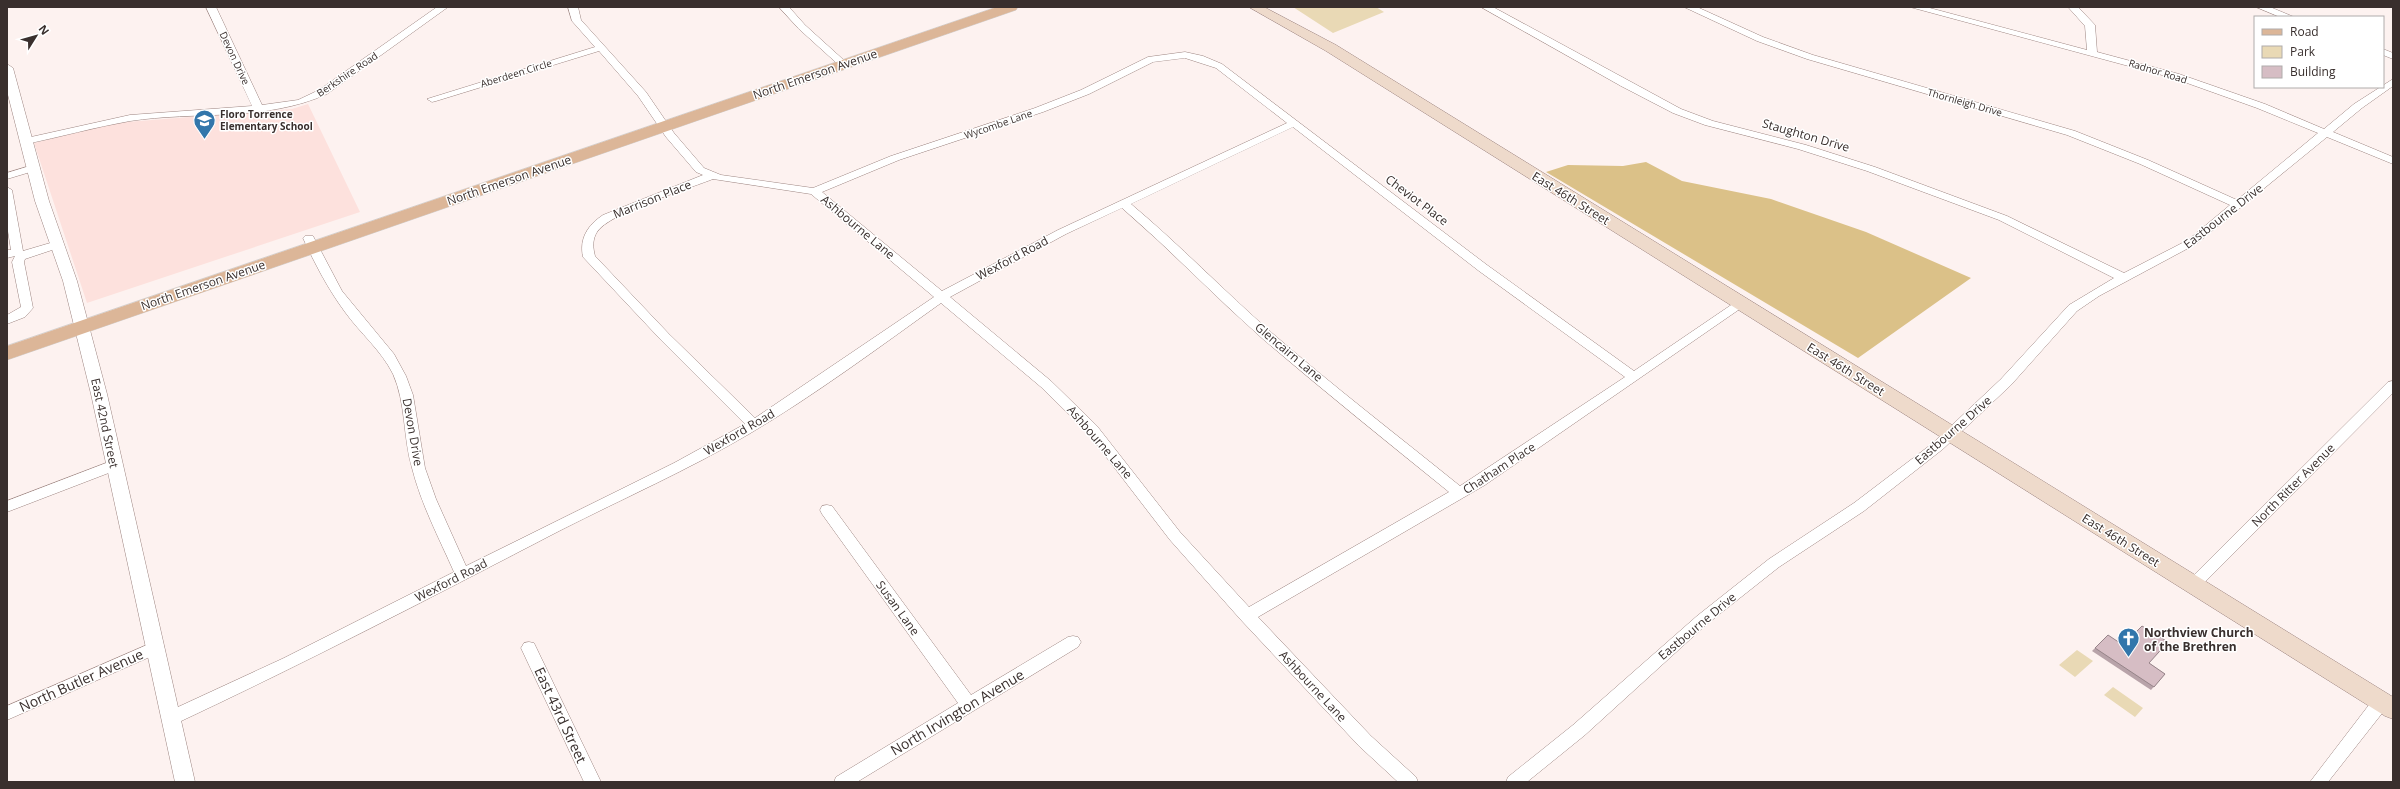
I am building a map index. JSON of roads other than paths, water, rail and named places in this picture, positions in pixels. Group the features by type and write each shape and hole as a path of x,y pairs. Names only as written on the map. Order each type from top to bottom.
{"main road":[{"name":"North Emerson Avenue","path":"840,61 985,7"},
{"name":"North Emerson Avenue","path":"7,353 80,322 840,61 1011,7"},
{"name":"East 46th Street","path":"1255,7 1289,27 1300,29 2387,706"},
{"name":"East 46th Street","path":"1270,7 1297,24 1300,29"},
{"name":"North Emerson Avenue","path":"7,341 80,322"}],"street":[{"name":"Devon Drive","path":"211,7 258,108"},
{"name":"Berkshire Road","path":"26,141 130,118 292,105 315,97 443,7"},
{"name":"Marrison Place","path":"573,7 577,21 662,122 694,165 711,176"},
{"path":"784,7 802,27 840,61"},
{"name":"Staughton Drive","path":"1486,7 1624,84 1683,113 1709,122 1820,152 1885,174 2016,224 2124,278"},
{"name":"Thornleigh Drive","path":"1689,7 1760,39 1810,57 2071,133 2130,156 2239,205"},
{"name":"Radnor Road","path":"1915,7 2092,52 2162,72 2220,91 2393,161"},
{"path":"2073,7 2090,25 2092,52"},
{"path":"2261,7 2286,16"},
{"name":"Aberdeen Circle","path":"432,99 600,48"},
{"name":"Cheviot Place","path":"1180,55 1200,58 1216,64 1483,268 1634,377"},
{"name":"Wycombe Lane","path":"814,190 895,158 1039,110 1085,92 1151,59 1180,55"},
{"name":"East 42nd Street","path":"7,68 10,89 42,201 70,281 156,647 185,782"},
{"name":"Eastbourne Drive","path":"1514,782 1579,730 1702,620 1774,563 1859,507 1938,446 2006,382 2073,308 2095,293 2184,247 2239,205 2358,106 2393,82"},
{"name":"Wexford Road","path":"171,718 290,663 673,470 754,425 808,390 955,288 1047,239 1294,123"},
{"path":"7,176 33,168"},
{"name":"Marrison Place","path":"711,176 608,217 592,231 587,240 587,252 634,305 754,425"},
{"name":"Ashbourne Lane","path":"711,176 814,190 941,298 1046,384 1076,412 1108,449 1175,536 1246,616 1366,741 1410,782"},
{"path":"7,190 14,259 27,308 21,314 7,320"},
{"name":"Glencairn Lane","path":"1124,204 1155,230 1218,292 1269,337 1459,493"},
{"name":"Devon Drive","path":"311,243 334,289 349,310 383,346 401,377 410,406 415,454 422,479 463,575"},
{"path":"14,259 57,244"},
{"name":"Chatham Place","path":"1246,616 1459,493 1741,304"},
{"name":"North Ritter Avenue","path":"2193,585 2393,385"},
{"path":"7,507 114,465"},
{"name":"Susan Lane","path":"827,510 969,705"},
{"name":"North Irvington Avenue","path":"842,782 1073,642"},
{"name":"North Butler Avenue","path":"7,713 156,647"},
{"name":"East 43rd Street","path":"529,648 593,782"},
{"path":"2318,782 2387,706"}],"place":[{"name":"Floro Torrence Elementary School","path":"205,140"},
{"name":"Northview Church of the Brethren","path":"2128,658"}]}
